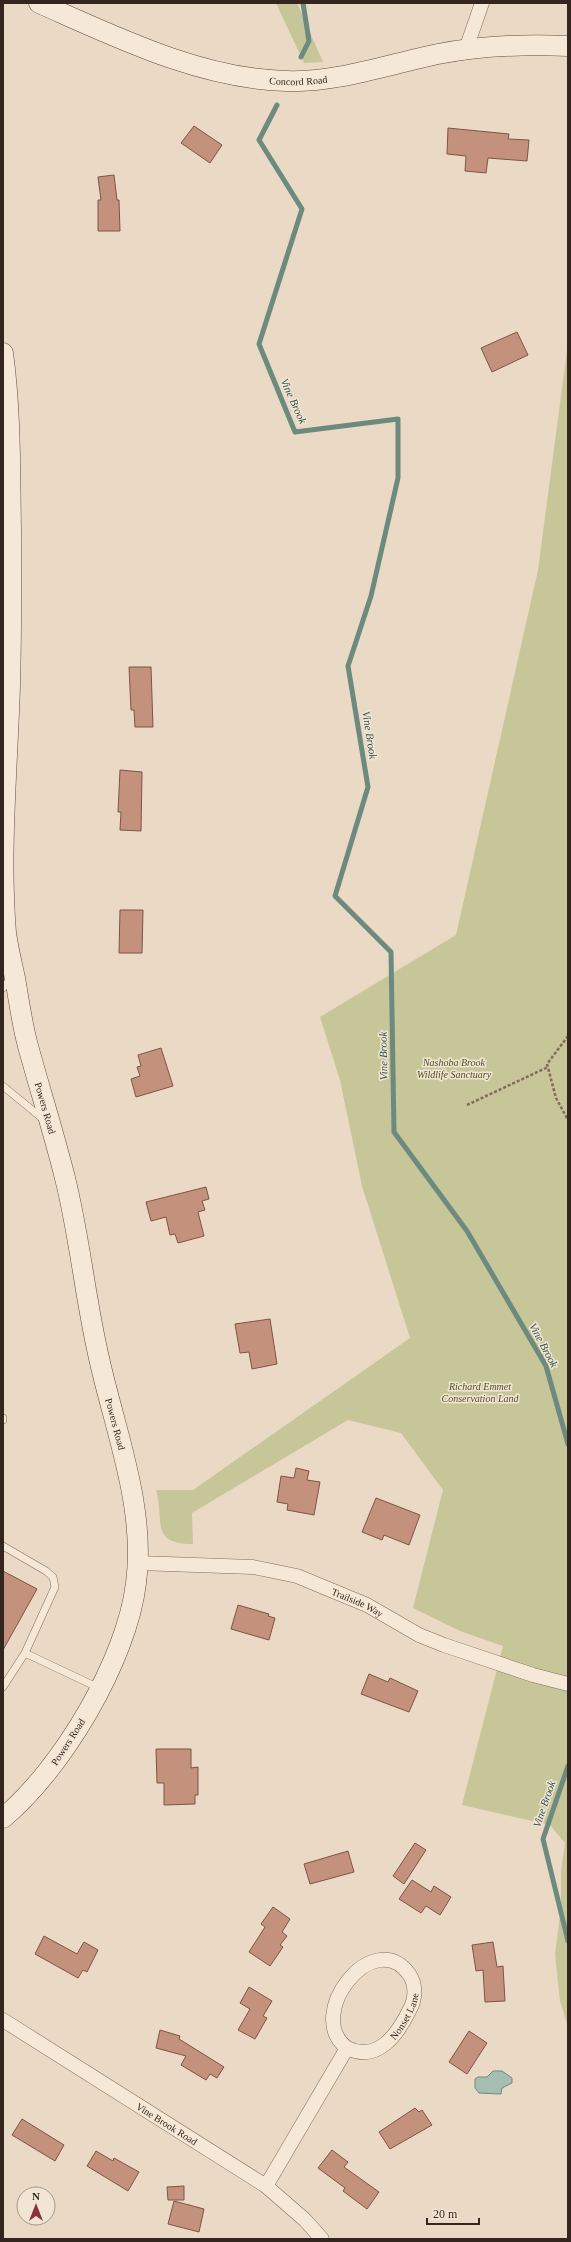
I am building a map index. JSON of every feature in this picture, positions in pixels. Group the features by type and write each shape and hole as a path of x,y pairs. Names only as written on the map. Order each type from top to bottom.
{"main road":[{"name":"Concord Road","path":"39,3 120,40 202,67 247,78 287,82 312,80 466,49 568,46"},
{"name":"Powers Road","path":"3,354 8,389 10,435 12,629 4,828 8,982 52,1126 76,1224 84,1280 99,1358 129,1477 136,1529 138,1563 132,1603 116,1654 81,1724 44,1778 3,1818"}],"street":[{"path":"466,49 482,3"},
{"name":"Trailside Way","path":"138,1563 253,1567 297,1576 367,1605 419,1635 444,1645 533,1675 568,1684"},
{"name":"Nonset Lane","path":"373,1960 387,1960 400,1965 410,1975 415,1995 411,2008 399,2028 378,2050 366,2053 347,2048 337,2039 331,2021 334,2008 346,1984 361,1966 373,1960"},
{"name":"Vine Brook Road","path":"3,2020 266,2186 305,2220 322,2239"},
{"path":"266,2186 347,2048"}],"lane":[{"path":"3,1086 52,1126"},
{"path":"3,1546 46,1571 53,1577 55,1586 25,1653 3,1687"},
{"path":"25,1653 99,1688"}],"path":[{"path":"568,1036 547,1064 556,1098 568,1120"},
{"path":"467,1105 548,1067"}],"green space":[{"path":"276,3 297,3 323,62 304,63"},
{"path":"568,343 568,2027 560,2001 555,1954 561,1908 561,1870 565,1843 550,1825 462,1805 503,1646 460,1631 413,1608 443,1490 401,1433 348,1420 192,1513 193,1544 179,1543 170,1540 164,1535 161,1529 156,1490 193,1490 410,1338 362,1186 340,1080 320,1017 456,935 538,570"}],"shaded area":[{"path":"493,2071 502,2071 512,2078 512,2083 502,2088 501,2094 479,2093 475,2088 475,2079 478,2077 487,2077"}],"building":[{"path":"194,126 222,145 210,163 181,143"},
{"path":"448,128 509,134 508,139 529,140 527,161 488,158 486,173 465,171 466,156 447,154"},
{"path":"114,175 117,200 119,200 120,231 98,231 98,200 101,200 98,177"},
{"path":"517,332 528,355 492,372 481,348"},
{"path":"129,667 151,667 153,727 135,727 134,710 131,710"},
{"path":"120,770 142,772 141,831 120,830 121,812 118,812"},
{"path":"120,910 143,910 142,953 119,953"},
{"path":"161,1048 173,1086 136,1097 131,1079 140,1076 137,1067 141,1066 138,1055"},
{"path":"206,1187 209,1199 202,1201 205,1210 198,1212 204,1236 178,1243 175,1234 170,1235 166,1217 151,1221 146,1202"},
{"path":"270,1319 277,1364 252,1369 249,1352 240,1353 235,1324"},
{"path":"296,1468 309,1471 307,1480 320,1482 314,1515 287,1510 288,1504 277,1502 281,1476 294,1478"},
{"path":"376,1498 420,1515 409,1545 384,1535 382,1540 362,1532"},
{"path":"3,1571 37,1589 3,1650"},
{"path":"238,1605 269,1614 268,1616 275,1618 269,1640 231,1629"},
{"path":"369,1674 388,1682 390,1678 418,1691 409,1712 361,1694"},
{"path":"156,1749 191,1749 191,1768 198,1767 198,1795 195,1795 195,1804 164,1805 164,1783 157,1783"},
{"path":"415,1843 426,1850 404,1884 393,1876"},
{"path":"348,1851 354,1872 310,1884 304,1864"},
{"path":"412,1880 431,1892 434,1886 451,1897 440,1915 426,1906 421,1913 399,1899"},
{"path":"273,1907 290,1919 282,1932 287,1936 280,1945 283,1947 270,1966 249,1952 265,1927 261,1924"},
{"path":"44,1936 77,1954 84,1942 98,1950 87,1972 83,1970 78,1978 35,1954"},
{"path":"493,1942 497,1967 503,1966 505,2001 485,2002 483,1970 476,1971 472,1945"},
{"path":"249,1987 272,2001 263,2016 267,2018 255,2039 238,2030 250,2009 240,2003"},
{"path":"160,2030 180,2036 179,2039 224,2067 217,2078 210,2074 206,2080 181,2065 186,2056 156,2048"},
{"path":"469,2031 487,2043 467,2074 449,2062"},
{"path":"415,2108 419,2112 422,2110 432,2125 390,2149 379,2132"},
{"path":"22,2119 64,2145 55,2161 12,2135"},
{"path":"332,2150 348,2162 344,2167 379,2192 367,2209 343,2191 345,2188 318,2168"},
{"path":"96,2151 113,2161 114,2158 139,2172 128,2191 87,2166"},
{"path":"184,2186 184,2200 168,2200 167,2187"},
{"path":"174,2201 204,2209 199,2232 168,2224"}],"waterway":[{"name":"Vine Brook","path":"301,57 309,41 303,3"},
{"name":"Vine Brook","path":"277,105 259,140 302,209 259,344 295,432 398,419 398,478 371,596 348,666 368,787 335,896 391,952 394,1132 467,1231 546,1366 568,1444"},
{"name":"Vine Brook","path":"568,1766 543,1839 568,1941"}],"park label":[{"name":"Nashoba Brook Wildlife Sanctuary","path":"454,1068"},
{"name":"Richard Emmet Conservation Land","path":"480,1392"}]}
